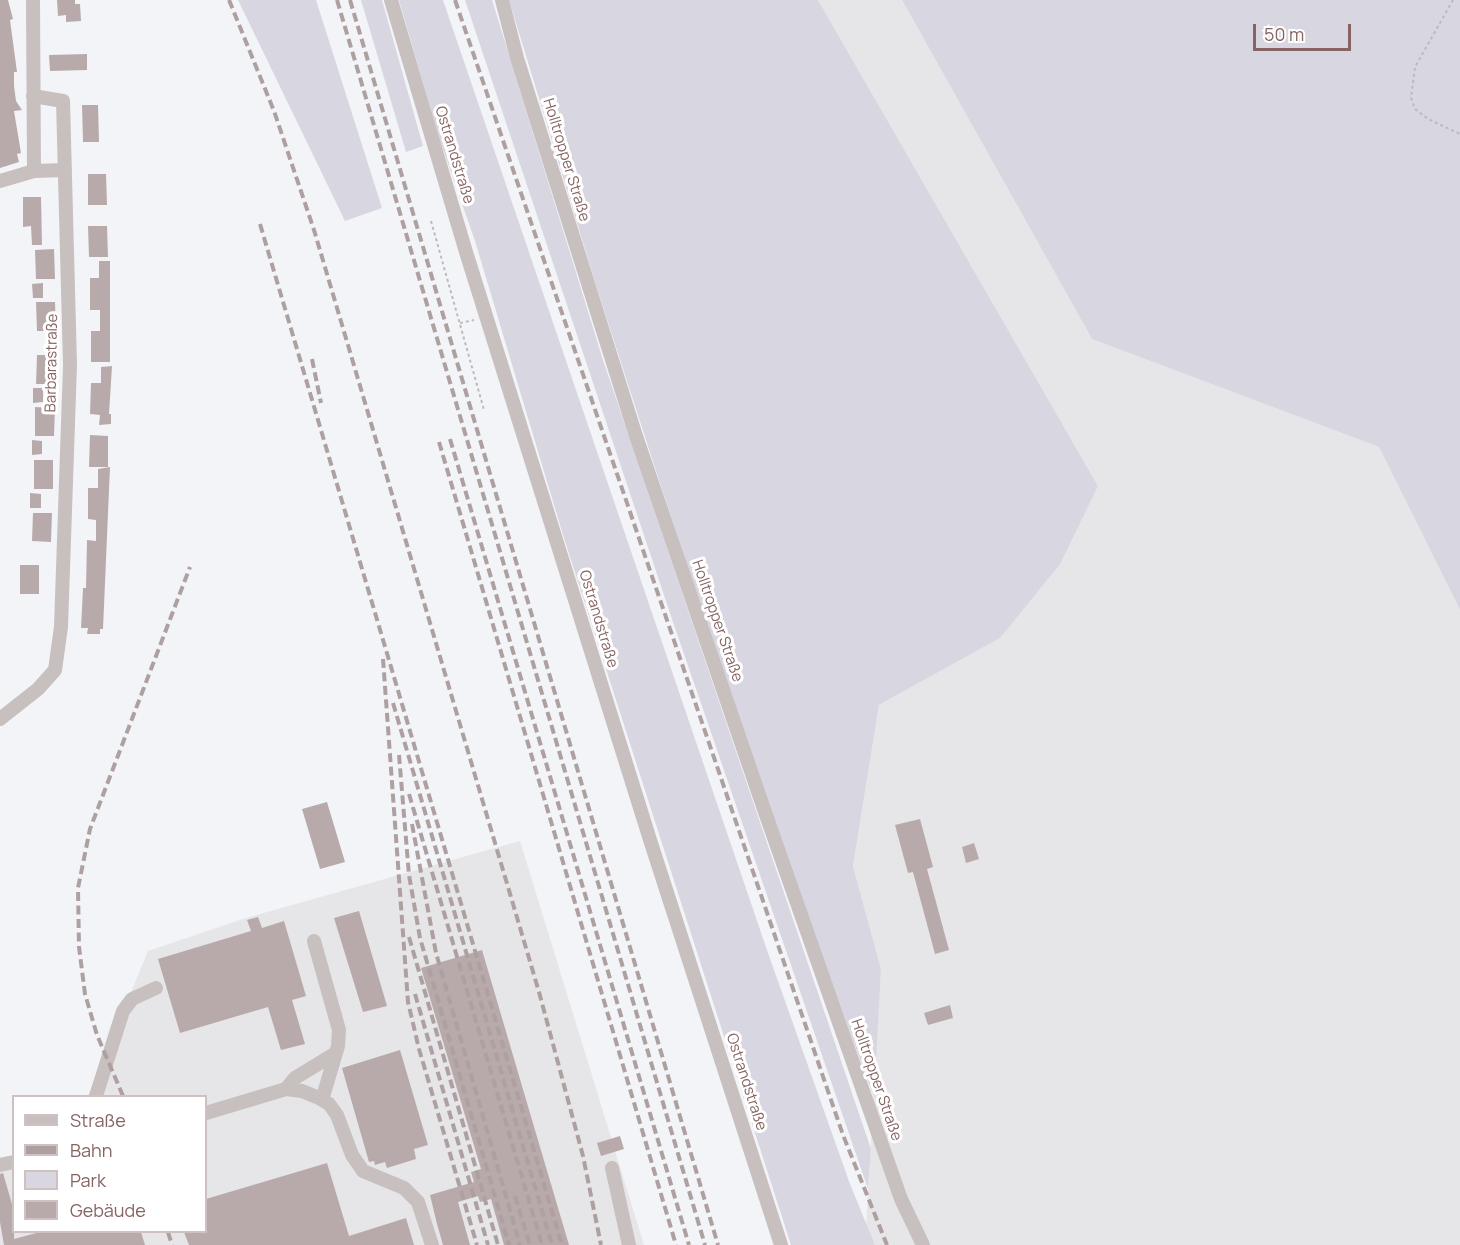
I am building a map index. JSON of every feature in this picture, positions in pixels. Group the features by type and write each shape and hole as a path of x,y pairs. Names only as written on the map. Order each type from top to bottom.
{"street":[{"path":"33,0 34,171"},
{"name":"Ostrandstraße","path":"391,0 469,263 629,774 781,1245"},
{"name":"Holltropper Straße","path":"502,0 517,58 636,436 901,1199 923,1245"},
{"name":"Barbarastraße","path":"0,719 47,681 55,670 58,656 70,365 63,101 33,96"},
{"path":"0,181 34,171 65,170"},
{"path":"314,941 338,1021 336,1053 322,1100"},
{"path":"96,1095 123,1011 132,999 156,988"},
{"path":"286,1089 295,1078 336,1053"},
{"path":"207,1113 286,1089 302,1091 322,1100 337,1114 352,1155 363,1171 404,1188 418,1202 432,1245"},
{"path":"612,1168 629,1245"}],"path":[{"path":"1453,0 1415,67 1411,98 1415,109 1428,119 1460,134"},
{"path":"431,221 484,410"}],"shaded area":[{"path":"818,0 902,0 1092,339 1379,447 1460,610 1460,1245 875,1245 866,1228 881,969 853,866 879,705 1000,638 1098,486"},
{"path":"520,841 644,1245 0,1245 0,1165 12,1161 12,1233 207,1233 207,1095 88,1095 148,951 246,918"}],"green space":[{"path":"238,0 316,0 382,208 345,221"},
{"path":"361,0 382,0 423,146 406,152"},
{"path":"399,0 443,0 768,953 850,1184 875,1245 791,1245 563,535 475,241 439,138"},
{"path":"465,0 492,0 603,360 871,1149 868,1189 673,622"},
{"path":"509,0 818,0 1098,486 1060,564 1000,638 879,705 853,866 881,969 874,1098 781,844 657,474 595,282"},
{"path":"902,0 1460,0 1460,610 1379,447 1092,339"}],"building":[{"path":"0,0 8,0 13,19 10,20 17,72 14,72 14,86 16,101 22,110 14,111 21,153 17,154 19,162 0,168"},
{"path":"57,0 75,0 75,4 80,4 81,21 66,22 66,15 58,16"},
{"path":"87,54 87,70 50,71 49,55"},
{"path":"82,105 98,105 99,142 83,142"},
{"path":"88,174 106,174 107,205 88,205"},
{"path":"23,197 41,197 42,245 32,245 31,226 23,227"},
{"path":"88,226 107,226 108,257 89,257"},
{"path":"54,249 55,279 36,279 35,250"},
{"path":"99,261 110,261 110,362 91,362 91,331 100,331 100,310 90,310 90,278 99,278"},
{"path":"43,283 43,298 33,298 32,284"},
{"path":"36,302 55,302 56,331 37,331"},
{"path":"37,355 56,355 55,384 36,384"},
{"path":"112,366 109,414 111,414 111,424 99,425 100,415 90,414 91,383 101,383 101,367"},
{"path":"33,388 43,388 43,402 33,403"},
{"path":"35,407 55,408 54,436 35,436"},
{"path":"90,435 108,436 108,467 89,467"},
{"path":"32,440 42,441 42,454 32,455"},
{"path":"34,460 53,460 53,489 34,489"},
{"path":"110,467 103,629 100,629 100,634 87,634 88,628 81,628 83,588 86,588 87,540 96,541 96,520 88,519 88,488 98,488 98,469"},
{"path":"30,493 41,494 41,508 30,508"},
{"path":"33,513 52,513 51,542 32,541"},
{"path":"20,565 39,565 39,594 20,594"},
{"path":"327,802 345,862 320,869 302,809"},
{"path":"920,819 933,867 927,869 949,950 935,954 913,872 908,873 895,825"},
{"path":"974,843 979,859 966,863 962,847"},
{"path":"359,911 387,1006 363,1012 334,918"},
{"path":"258,917 262,928 284,921 306,996 292,1000 305,1044 281,1050 268,1007 180,1033 158,959 251,931 247,920"},
{"path":"482,950 569,1245 504,1245 491,1199 480,1202 478,1196 458,1202 470,1245 443,1245 430,1195 474,1182 471,1172 481,1169 421,968"},
{"path":"950,1005 953,1018 928,1025 924,1013"},
{"path":"400,1050 428,1145 414,1149 416,1159 387,1168 385,1162 375,1165 374,1161 369,1162 342,1068"},
{"path":"620,1136 624,1149 601,1156 597,1143"},
{"path":"327,1163 349,1236 406,1218 414,1245 189,1245 184,1233 207,1233 207,1199"},
{"path":"3,1173 12,1204 14,1239 36,1233 141,1233 145,1245 4,1245 0,1222 0,1174"}],"railway":[{"path":"229,0 274,111 314,230 539,992 583,1156 601,1245"},
{"path":"337,0 705,1245"},
{"path":"350,0 718,1245"},
{"path":"455,0 843,1135 887,1245"},
{"path":"260,224 562,1245"},
{"path":"312,359 321,403"},
{"path":"450,439 689,1245"},
{"path":"439,442 676,1245"},
{"path":"123,1095 97,1035 85,994 79,947 78,888 90,829 190,567"},
{"path":"383,659 408,1002 419,1049 477,1245"},
{"path":"393,703 552,1245"},
{"path":"399,755 409,875 420,938 509,1245"},
{"path":"409,794 542,1245"},
{"path":"412,824 436,953 520,1245"},
{"path":"409,937 498,1245"},
{"path":"415,994 488,1245"},
{"path":"515,1196 530,1245"},
{"path":"168,1233 172,1245"}]}
